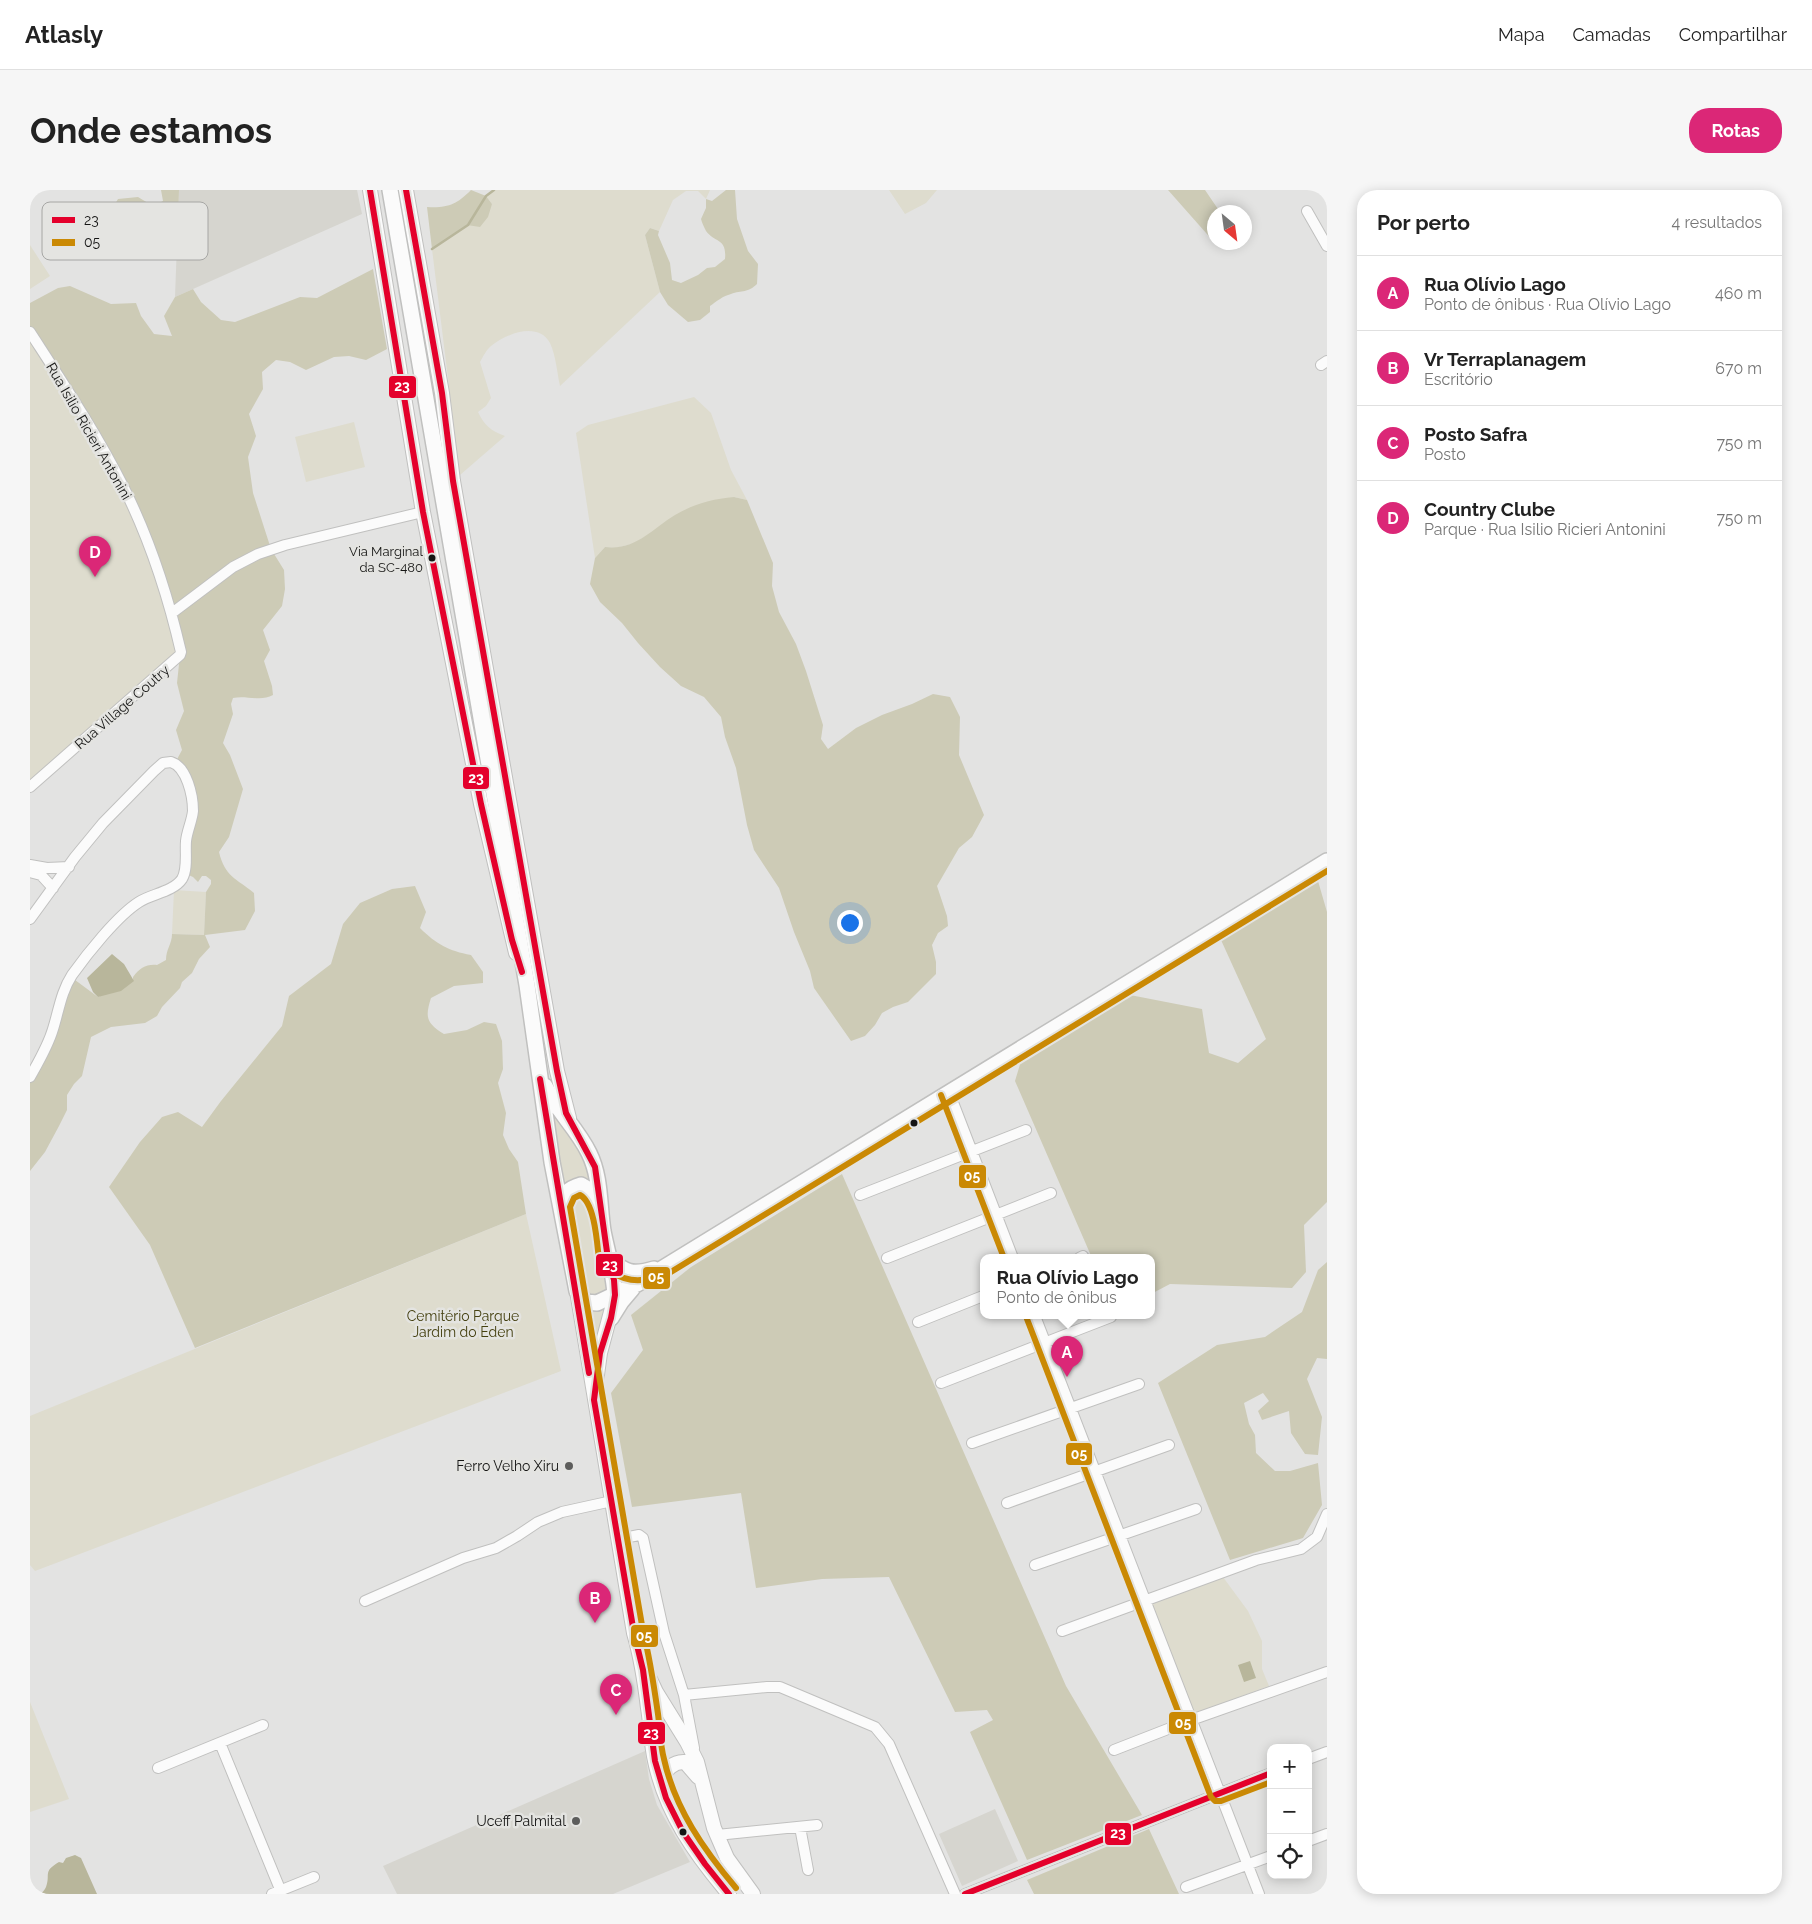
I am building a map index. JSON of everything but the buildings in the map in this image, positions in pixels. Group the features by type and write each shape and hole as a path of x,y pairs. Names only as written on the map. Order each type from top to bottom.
{"highway":[{"path":"390,190 527,985 538,1070 561,1207 577,1291 586,1302 592,1304 602,1301 637,1284 1327,861"},
{"path":"538,1070 550,1096 583,1142 595,1167 600,1210 608,1259 614,1280 615,1295"},
{"path":"561,1207 567,1191 581,1185 593,1192 600,1210"},
{"path":"608,1259 630,1273 644,1272 662,1267"},
{"path":"611,1318 621,1302 637,1284"}],"main road":[{"path":"370,190 423,512 481,804 512,940 527,985"},
{"path":"406,190 442,393 453,482 557,1071 566,1113 572,1126"},
{"path":"577,1291 634,1632 640,1655 652,1744 660,1780 668,1803 682,1832 695,1852 729,1894"},
{"path":"594,1400 600,1353 611,1318 615,1295"},
{"path":"640,1655 656,1692 697,1762 717,1835 727,1858 752,1894"},
{"path":"660,1780 664,1772 679,1762 685,1762 694,1770 701,1782"}],"street":[{"path":"1307,211 1327,246"},
{"name":"Rua Isilio Ricieri Antonini","path":"30,332 81,412 124,488 147,541 172,613"},
{"path":"172,613 233,566 258,554 285,545 423,512"},
{"name":"Rua Village Coutry","path":"30,787 180,655 172,613"},
{"path":"30,919 103,823 154,771 163,763 170,762 180,768 191,795 192,812 184,873 181,880 175,886 139,902 127,912 87,956 71,977 62,995 51,1035 30,1077"},
{"path":"30,865 47,868 69,867"},
{"path":"30,872 41,874 53,888"},
{"path":"949,1092 1011,1254"},
{"path":"860,1195 1026,1130"},
{"path":"887,1258 1051,1194"},
{"path":"918,1322 980,1297"},
{"path":"1036,1319 1144,1602 1259,1894"},
{"path":"941,1383 1106,1319"},
{"path":"972,1443 1139,1384"},
{"path":"1007,1503 1169,1445"},
{"path":"365,1600 463,1558 496,1548 538,1522 562,1512 612,1501"},
{"path":"1035,1565 1196,1509"},
{"path":"1062,1631 1256,1560 1301,1549 1317,1537 1327,1514"},
{"path":"619,1539 639,1535 642,1538 664,1633 684,1695 697,1762"},
{"path":"1114,1750 1191,1720 1327,1672"},
{"path":"684,1695 767,1686 780,1687 875,1728 889,1744 954,1894"},
{"path":"158,1768 263,1725"},
{"path":"220,1743 278,1893 314,1877"},
{"path":"1312,1758 1327,1752"},
{"path":"965,1894 1267,1775"},
{"path":"717,1835 817,1825"},
{"path":"800,1827 808,1870"},
{"path":"1312,1840 1327,1834"},
{"path":"1186,1887 1267,1858"}],"shaded area":[{"path":"161,190 179,190 179,202 161,202 163,201"},
{"path":"179,190 357,190 362,214 175,297 176,260 208,260 208,202 179,202"},
{"path":"471,190 486,196 492,204 488,217 480,227 467,225 432,249 427,207 451,205"},
{"path":"726,190 735,190 737,219 748,251 758,264 757,284 748,290 723,297 710,306 710,312 700,320 688,322 668,305 660,292 645,235 650,228 659,231 658,235 670,263 672,280 681,283 698,275 707,268 715,267 725,259 724,247 709,235 701,219 706,208 706,199 712,201"},
{"path":"1168,190 1205,190 1215,205 1207,205 1207,234"},
{"path":"138,197 146,202 116,202 118,199"},
{"path":"373,269 387,349 366,360 349,356 334,357 306,370 290,362 276,360 262,372 263,389 249,414 256,436 248,457 253,493 271,549 284,570 285,589 282,606 263,630 270,650 264,661 273,695 264,698 233,698 231,704 233,714 223,743 230,755 243,789 229,837 219,852 224,867 228,872 254,893 255,911 245,930 205,935 210,947 199,959 192,973 182,982 180,988 162,1007 157,1016 145,1023 111,1027 91,1037 82,1076 67,1095 67,1110 45,1152 30,1171 30,1077 71,977 98,997 133,981 133,977 144,967 157,965 166,960 172,934 204,935 206,892 211,884 211,880 206,876 202,876 198,882 193,877 184,873 191,795 175,763 182,750 176,730 184,711 177,683 180,655 172,613 124,488 30,332 30,303 58,288 70,286 111,304 136,303 141,316 154,334 172,336 164,316 175,297 193,289 201,302 221,320 235,322 300,297 317,298"},
{"path":"734,497 747,500 773,563 772,586 779,612 796,644 806,671 823,725 821,739 828,749 856,728 882,715 933,694 950,697 960,717 959,755 984,815 972,837 959,848 937,886 947,916 948,926 938,933 932,945 936,962 936,974 908,1002 882,1013 875,1025 865,1036 851,1041 814,988 810,971 779,888 754,850 736,768 725,737 721,717 704,697 681,686 660,667 622,623 600,602 590,584 595,558 605,547 625,546 643,538 675,515 689,508 718,499"},
{"path":"1318,881 1327,912 1327,1202 1304,1225 1306,1272 1292,1288 1170,1284 1155,1292 1155,1254 1090,1254 1015,1081 1021,1061 1130,995 1202,1009 1209,1053 1238,1063 1266,1039 1221,940"},
{"path":"415,886 426,912 420,928 443,946 471,955 483,972 483,983 454,986 431,998 428,1019 430,1023 444,1034 467,1030 484,1022 496,1024 502,1041 503,1069 498,1083 506,1113 503,1135 509,1149 518,1162 526,1214 195,1348 150,1245 109,1187 140,1142 162,1117 178,1112 202,1127 282,1026 289,996 331,964 343,924 360,903 392,889"},
{"path":"112,954 124,964 134,981 121,991 98,997 93,992 87,978"},
{"path":"842,1174 1066,1686 1142,1815 1027,1860 970,1732 993,1720 987,1710 955,1712 889,1577 822,1579 756,1588 741,1493 632,1507 611,1393 643,1350 631,1315 691,1267"},
{"path":"1327,1262 1327,1359 1317,1358 1307,1379 1322,1417 1318,1455 1305,1454 1291,1433 1289,1411 1262,1420 1258,1411 1269,1401 1263,1393 1244,1403 1249,1424 1255,1435 1256,1453 1275,1471 1290,1471 1318,1463 1322,1505 1303,1538 1230,1560 1158,1383 1217,1345 1265,1337 1302,1312 1318,1270"},
{"path":"1250,1661 1256,1678 1244,1682 1238,1665"},
{"name":"Uceff Palmital","path":"645,1751 649,1779 657,1805 690,1862 613,1894 397,1894 383,1866"},
{"path":"995,1809 1018,1861 962,1886 939,1834"},
{"path":"1149,1829 1179,1894 1034,1894 1027,1880"},
{"path":"75,1855 81,1858 97,1894 41,1894 46,1887 50,1868 59,1862 63,1863 66,1858"}],"green space":[{"path":"494,190 710,190 706,199 698,191 686,191 673,200 659,231 650,228 645,235 660,292 560,386 550,343 545,336 538,332 530,331 513,334 489,348 480,362 491,398 486,406 478,412 488,427 505,436 460,475 432,249 468,225 492,204 486,196"},
{"path":"889,190 937,190 926,203 905,214"},
{"path":"30,245 50,276 30,289"},
{"path":"30,332 81,412 147,541 181,652 30,787"},
{"path":"694,397 711,413 731,470 747,500 734,497 649,534 635,543 616,548 605,547 595,558 576,433 588,425"},
{"path":"354,422 365,467 306,482 295,437"},
{"path":"174,890 206,892 204,935 172,934"},
{"path":"550,1107 579,1141 596,1185 564,1185"},
{"path":"587,1192 597,1212 607,1289 603,1294 595,1297 584,1293 567,1203 572,1194"},
{"name":"Cemitério Parque Jardim do Éden","path":"526,1214 561,1371 35,1571 30,1565 30,1416"},
{"path":"609,1302 594,1355 586,1311"},
{"path":"1223,1577 1248,1611 1262,1641 1262,1669 1269,1686 1191,1715 1150,1604"},
{"path":"30,1702 69,1799 30,1812"}],"waterway":[{"path":"432,249 468,225 486,196 494,190"}],"transit line":[{"name":"23","path":"370,190 423,512 481,804 512,940 522,972"},
{"name":"23","path":"406,190 442,393 453,481 557,1071 566,1113 595,1167 608,1259 614,1280 615,1295 611,1318 600,1353 594,1400 634,1633 643,1670 655,1761 666,1798 683,1832 729,1894"},
{"name":"05","path":"736,1888 702,1844 683,1812 675,1795 663,1753 652,1672 643,1631 570,1207 574,1198 580,1195 589,1206 596,1234 599,1260 604,1267 618,1276 631,1280 644,1280 666,1275 1327,871"},
{"name":"23","path":"540,1079 589,1373"},
{"name":"05","path":"941,1095 1002,1254"},
{"name":"05","path":"1027,1319 1211,1797 1215,1801 1221,1801 1267,1784"},
{"name":"23","path":"965,1894 1267,1775"}],"place":[{"name":"Via Marginal da SC-480","path":"432,558"},
{"name":"Country Clube","path":"95,577"},
{"name":"Rua Olívio Lago","path":"1067,1377"},
{"name":"Ferro Velho Xiru","path":"569,1466"},
{"name":"Vr Terraplanagem","path":"595,1623"},
{"name":"Posto Safra","path":"616,1715"},
{"name":"Uceff Palmital","path":"576,1821"}]}
